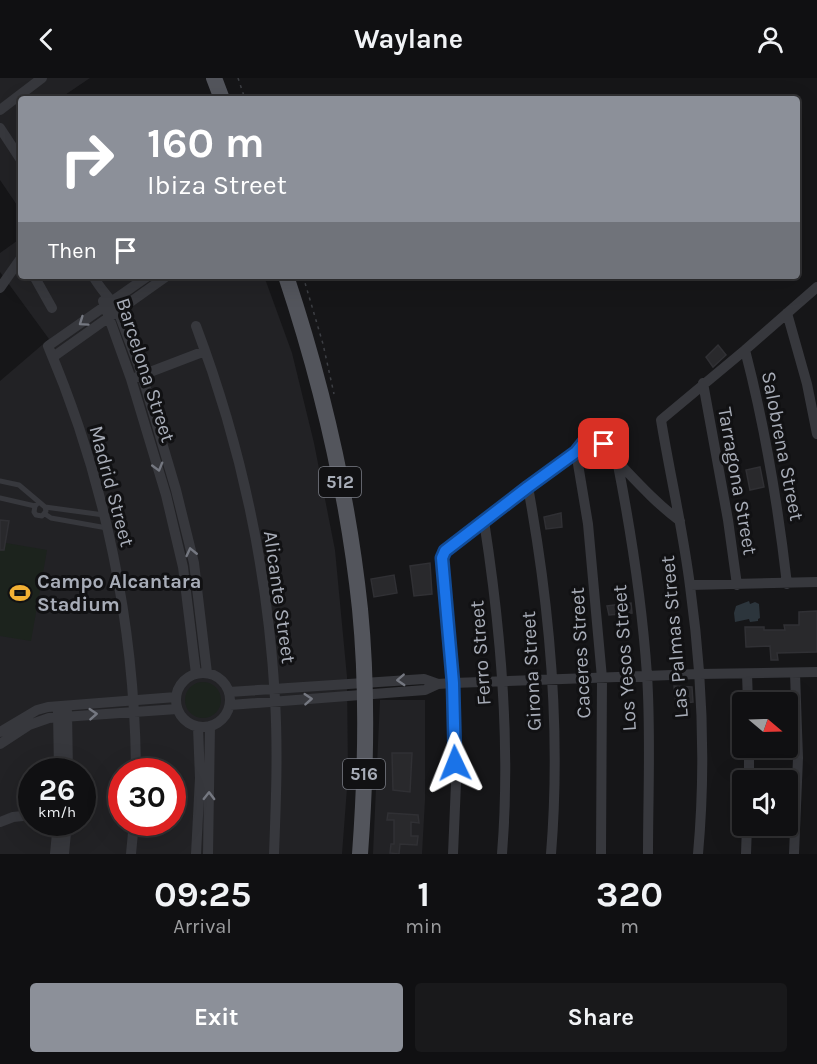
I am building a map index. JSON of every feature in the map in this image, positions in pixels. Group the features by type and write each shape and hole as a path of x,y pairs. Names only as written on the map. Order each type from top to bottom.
{"main road":[{"path":"214,78 221,96"},
{"name":"512","path":"287,279 315,371 350,535 360,609 364,688"},
{"name":"516","path":"360,854 364,688"}],"street":[{"path":"18,96 42,78"},
{"path":"0,110 18,96"},
{"path":"0,128 18,155"},
{"path":"0,288 18,262"},
{"path":"36,279 52,308"},
{"name":"Barcelona Street","path":"95,279 142,375 173,479 194,563 201,673"},
{"name":"Madrid Street","path":"136,758 134,700 128,646 108,528 93,471 53,357 145,279"},
{"name":"Madrid Street","path":"111,309 162,279"},
{"path":"703,383 746,350 817,287"},
{"name":"Barcelona Street","path":"111,309 166,495 183,567 201,673"},
{"path":"787,313 807,384 817,434"},
{"name":"Alicante Street","path":"196,326 231,436 248,501 269,631 275,702 277,771 274,854"},
{"name":"Salobrena Street","path":"746,350 769,456 787,584"},
{"path":"131,379 205,351"},
{"name":"Las Palmas Street","path":"698,854 701,756 699,674 690,585 661,420 703,383"},
{"name":"Tarragona Street","path":"703,383 728,520 737,585"},
{"path":"453,854 456,783 453,683 442,558 445,551 576,452 584,442 596,438 664,509 680,521"},
{"name":"Caceres Street","path":"576,452 588,524 602,678 601,854"},
{"name":"Los Yesos Street","path":"617,460 627,510 647,676 648,854"},
{"name":"Girona Street","path":"528,487 546,606 552,679 554,763 551,854"},
{"name":"Ferro Street","path":"484,521 493,583 502,680 505,771 502,854"},
{"path":"690,585 817,582"},
{"path":"229,692 364,688 424,690 438,684 502,680 817,672"},
{"path":"201,673 223,681 229,692 230,705 223,718 210,726 198,727 185,720 177,709 178,690 185,680 201,673"},
{"path":"794,854 798,758 795,673"},
{"path":"747,674 748,692"},
{"path":"230,705 275,702 364,688"},
{"path":"0,744 38,721 63,711 134,700 176,697"},
{"path":"0,732 37,710 177,709"},
{"path":"60,758 63,711"},
{"path":"63,711 67,758"},
{"path":"208,854 210,726"},
{"path":"196,854 200,778 198,727"},
{"path":"0,822 18,816"},
{"path":"55,854 57,836"},
{"path":"64,854 66,836"},
{"path":"131,854 133,836"},
{"path":"746,854 747,836"}],"lane":[{"path":"0,481 19,485 51,518 108,528"},
{"path":"0,498 37,504"},
{"path":"37,504 34,509 36,515 42,516 45,511"},
{"path":"45,511 104,515"}],"path":[{"path":"238,78 244,96"}],"shaded area":[{"path":"0,78 90,78 63,96 18,96 18,207 0,180"},
{"path":"18,240 18,279 265,279 292,353 314,443 335,550 347,677 348,775 342,854 0,854 0,381 49,339 0,272 0,253"},
{"name":"Campo Alcantara Stadium","path":"0,542 47,550 31,641 0,636"},
{"path":"749,601 750,604 755,602 759,604 760,618 758,621 750,622 749,619 735,622 736,606"},
{"path":"203,682 216,687 221,700 216,713 203,718 190,713 185,700 190,687"},
{"path":"380,700 425,700 425,800 422,854 373,854"}],"building":[{"path":"718,345 726,355 713,367 706,357"},
{"path":"760,467 764,487 750,490 746,470"},
{"path":"561,513 562,527 546,529 544,517"},
{"path":"0,520 9,521 4,550 0,550"},
{"path":"430,563 432,594 414,596 410,566"},
{"path":"394,575 397,593 374,597 371,579"},
{"path":"631,603 632,613 609,615 607,606"},
{"path":"817,611 817,652 777,653 778,660 771,660 770,646 746,647 745,627 785,630 784,625 799,625 799,612"},
{"path":"674,686 692,687 693,702 676,704"},
{"path":"392,753 412,753 410,792 393,790"},
{"path":"388,813 418,815 419,823 411,822 411,836 418,836 417,845 400,844 399,854 390,853 391,844 394,844 394,820 387,820"}],"place":[{"name":"Campo Alcantara Stadium","path":"20,593"}],"route":[{"path":"455,763 453,683 442,558 445,551 576,452 584,442 596,438 604,444"}]}
